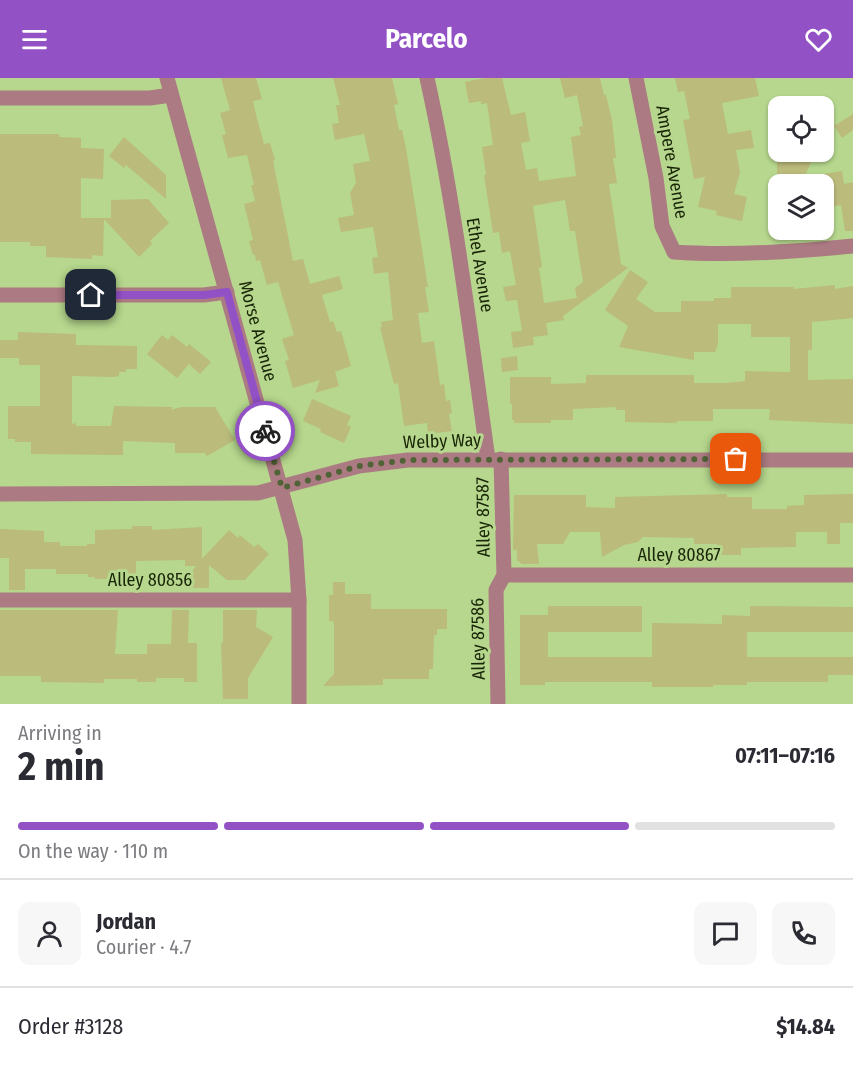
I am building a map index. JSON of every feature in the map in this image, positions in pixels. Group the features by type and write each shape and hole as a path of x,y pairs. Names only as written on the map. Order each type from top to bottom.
{"street":[{"name":"Morse Avenue","path":"167,78 295,540 300,600 300,704"},
{"name":"Ethel Avenue","path":"427,78 495,459"},
{"name":"Ampere Avenue","path":"636,78 656,178 662,226 674,252 818,250 853,246"},
{"path":"0,98 150,98 171,95"},
{"path":"0,296 204,295 227,292"},
{"name":"Alley 87587","path":"495,459 504,574"},
{"name":"Welby Way","path":"0,494 258,493 359,466 408,460 853,460"},
{"name":"Alley 80867","path":"504,574 853,574"},
{"name":"Alley 87586","path":"498,704 496,590 504,574"},
{"name":"Alley 80856","path":"0,600 300,600"}],"building":[{"path":"221,78 256,78 262,99 253,101 255,111 264,144 270,143 275,160 273,161 293,261 303,259 310,284 339,276 343,289 322,295 330,322 333,321 337,332 341,331 351,366 335,372 339,386 315,393 320,380 293,388 285,361 289,360 282,339 294,335 278,282 267,285 260,260 256,261 249,241 253,240 244,204 255,201 251,185 254,185 247,155 228,158 222,135 226,134 220,113 230,110"},
{"path":"333,78 392,78 398,104 394,105 399,130 402,130 406,148 428,287 425,287 429,312 418,313 422,343 434,341 440,385 444,384 446,401 450,400 452,413 449,414 452,431 428,434 427,423 404,426 398,383 394,384 380,327 382,327 381,322 393,320 388,272 374,274 372,258 378,257 373,227 341,232 338,218 354,215 350,193 356,183 353,164 370,161 364,134 335,140 332,124 339,123 336,105 340,105"},
{"path":"485,78 502,78 511,115 525,112 530,141 521,143 526,170 537,168 539,181 576,176 571,137 581,135 579,127 583,126 577,95 565,98 560,78 600,78 604,95 606,95 612,120 616,158 613,158 617,183 609,184 621,264 628,268 563,316 564,320 546,323 548,335 533,337 534,345 513,348 511,332 522,331 517,300 506,301 503,287 516,285 510,251 502,253 499,232 493,233 484,175 486,175 482,147 493,145 487,103 481,104 481,101 469,103 465,82","holes":["565,200 570,231 575,231 583,282 575,288 577,298 544,303 539,268 542,267 533,206"]},
{"path":"675,78 755,78 759,96 722,103 728,134 751,130 754,148 736,150 740,172 734,194 747,197 742,221 716,215 717,211 698,207 705,177 694,179 683,120 690,119 684,91 678,92"},
{"path":"853,114 853,130 842,138 834,126"},
{"path":"0,134 59,134 59,137 81,138 81,148 104,149 103,179 81,178 81,218 111,218 111,200 148,199 169,223 150,241 152,244 139,257 104,219 103,256 92,255 92,259 46,257 46,246 30,246 30,242 0,242"},
{"path":"124,137 166,175 166,199 126,165 124,168 109,156"},
{"path":"777,162 811,162 806,174 777,174"},
{"path":"842,171 844,184 853,182 853,231 845,231 841,205 834,206 834,174 824,174"},
{"path":"630,270 648,282 636,299 655,312 681,312 681,301 714,301 714,298 731,298 731,287 794,287 794,289 835,285 835,289 853,286 853,318 812,322 812,350 808,350 808,380 853,379 853,424 769,420 770,409 713,409 713,421 625,422 625,410 616,410 616,407 573,409 573,420 551,420 551,423 514,423 512,404 510,404 510,377 551,377 551,384 586,383 586,375 694,375 694,383 726,383 745,381 745,371 790,372 790,337 751,337 751,324 718,324 718,344 715,352 694,352 694,360 619,347 628,326 605,310"},
{"path":"18,332 76,334 76,345 137,346 137,369 126,369 126,372 119,372 119,376 113,377 72,376 72,424 76,423 76,426 111,426 114,406 173,407 171,410 181,407 215,407 235,440 207,456 205,453 175,453 175,443 123,441 123,455 31,454 31,442 15,442 15,439 8,439 8,406 40,406 40,365 19,365 19,358 0,358 0,340 18,340"},
{"path":"162,335 168,340 172,335 187,347 189,344 211,362 200,374 189,364 177,378 147,354"},
{"path":"517,356 518,370 502,372 501,358"},
{"path":"312,399 351,416 347,425 351,427 344,443 303,421"},
{"path":"727,494 727,497 752,497 752,509 787,509 787,506 804,505 804,495 853,494 853,523 840,523 840,544 827,544 827,532 796,532 796,547 741,548 741,555 717,555 717,544 694,544 694,538 643,537 638,542 624,545 602,557 600,532 570,532 563,544 537,544 539,564 522,564 517,560 517,550 513,550 514,495 586,495 586,507 615,508 615,497"},
{"path":"132,526 152,526 152,530 202,527 202,559 229,530 238,538 240,535 254,547 258,544 269,554 245,580 227,580 209,565 209,588 193,588 193,570 196,566 185,566 185,560 136,561 136,586 121,586 121,579 95,579 95,577 88,577 88,574 56,574 56,569 25,569 25,590 9,590 9,558 0,558 0,529 44,531 44,542 60,542 60,546 87,546 87,544 95,544 95,530 132,529"},
{"path":"333,582 345,582 345,594 371,594 371,609 447,609 447,629 437,629 437,635 434,635 433,669 429,669 429,679 383,679 383,685 323,686 334,674 334,624 333,621 329,621 329,595 333,595"},
{"path":"548,606 642,606 642,632 548,632 548,657 652,657 652,623 722,624 722,615 750,616 750,606 853,607 853,632 747,632 747,657 853,657 853,675 828,675 828,682 747,682 747,685 713,685 713,687 652,687 652,682 545,682 545,685 520,685 520,615 548,615"},
{"path":"0,610 118,610 115,654 147,654 147,644 171,644 172,610 189,610 188,643 197,643 197,682 184,682 184,678 156,678 156,682 137,682 137,679 104,679 104,683 41,682 41,676 0,676"},
{"path":"223,610 257,610 256,627 273,637 248,678 248,699 223,699 221,643 223,643"}],"way so far":[{"path":"265,431 282,488 359,466 408,460 736,459"}],"route":[{"path":"91,295 204,295 227,292 265,431"}]}
